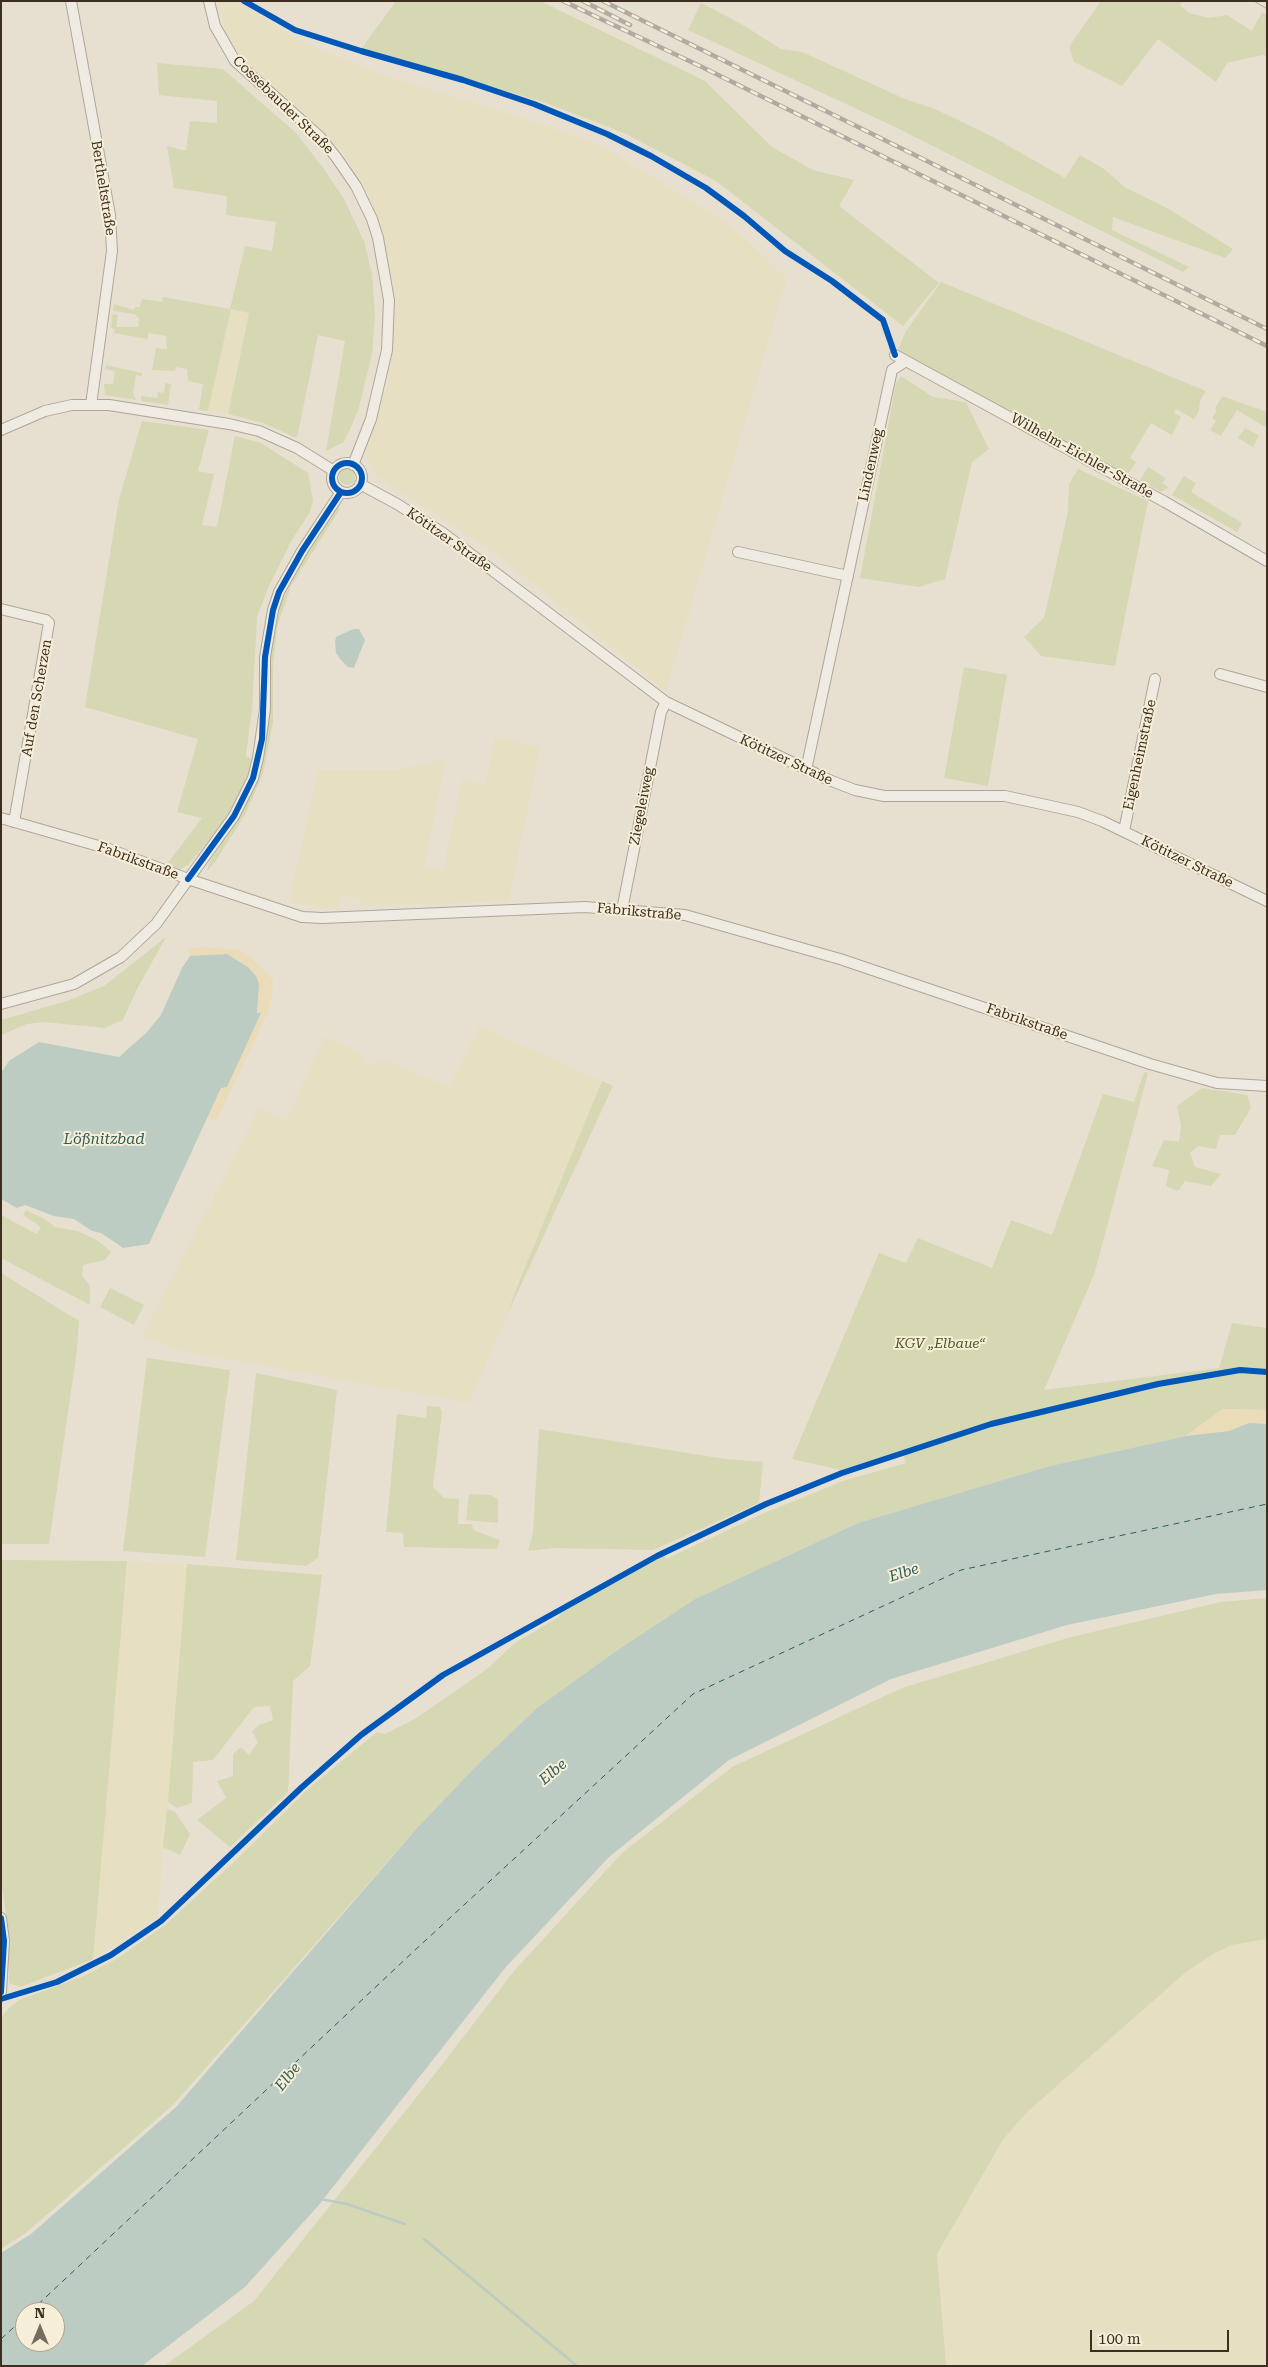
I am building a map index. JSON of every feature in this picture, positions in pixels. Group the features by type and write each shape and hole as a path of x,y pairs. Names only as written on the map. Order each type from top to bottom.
{"street":[{"name":"Bertheltstraße","path":"71,1 110,215 112,251 91,405"},
{"name":"Cossebauder Straße","path":"209,1 215,26 235,61 320,138 336,157 356,186 372,219 378,238 389,300 387,350 372,419 353,465"},
{"name":"Wilhelm-Eichler-Straße","path":"895,355 1165,502 1267,561"},
{"name":"Lindenweg","path":"806,770 892,370 906,361"},
{"path":"1,430 46,411 72,406 91,405 190,417 244,427 297,448 334,471"},
{"path":"344,463 353,465 360,472 360,484 354,491 341,492 333,484 334,471 344,463"},
{"name":"Kötitzer Straße","path":"360,484 397,504 443,533 666,702 806,770 855,790 884,796 986,796 1024,799 1078,812 1124,831 1267,902"},
{"path":"1,1004 74,984 108,966 140,941 156,924 234,816 252,778 262,739 264,657 273,610 279,592 302,551 341,492"},
{"path":"738,552 848,576"},
{"name":"Auf den Scherzen","path":"1,609 46,620 49,623 14,822"},
{"path":"1220,674 1267,687"},
{"name":"Eigenheimstraße","path":"1124,831 1155,679"},
{"name":"Ziegeleiweg","path":"622,910 661,712 666,702"},
{"name":"Fabrikstraße","path":"1,818 110,850 188,880 277,909 316,918 585,907 685,916 840,959 1150,1064 1217,1083 1267,1086"},
{"path":"1,1918 4,1941 1,1992"}],"shaded area":[{"path":"216,1 238,1 297,40 389,77 502,111 598,144 728,223 787,278 666,691 495,553 377,477 364,451 389,383 397,300 372,203 343,152 240,58 229,43"},
{"path":"231,309 249,313 228,414 208,411"},
{"path":"495,737 540,747 509,901 360,906 362,898 342,896 338,910 289,902 318,770 400,770 446,758 424,867 443,871 462,779 485,784"},
{"path":"479,1026 602,1081 508,1313 469,1403 182,1351 142,1337 259,1108 286,1121 325,1036 363,1054 365,1067 383,1059 449,1087"},
{"path":"127,1561 187,1564 172,1764 157,1917 93,1959"},
{"path":"1267,1939 1267,2366 946,2366 937,2254 1002,2141 1026,2113 1186,1972 1213,1954 1232,1945"}],"green space":[{"path":"396,1 540,1 705,81 772,147 813,170 854,180 839,206 939,283 903,326 716,181 624,133 546,103 422,65 361,49"},
{"path":"1101,1 1183,1 1180,5 1189,13 1209,18 1227,15 1252,31 1262,12 1267,15 1267,56 1262,55 1227,63 1216,82 1158,39 1122,86 1074,62 1070,51 1070,45"},
{"path":"701,3 743,25 781,49 802,52 905,99 935,109 993,137 1065,178 1080,155 1104,169 1126,188 1167,208 1233,249 1225,258 1113,217 1112,230 1189,267 1183,272 895,127 688,30"},
{"path":"157,63 223,69 296,133 344,199 364,241 372,274 375,316 372,354 358,411 344,442 326,451 345,341 318,335 297,438 263,423 228,414 249,313 231,309 208,411 199,410 203,384 188,381 187,369 176,367 175,371 152,370 156,348 167,349 166,336 149,333 147,339 114,333 115,329 111,328 112,314 118,315 116,327 138,327 139,319 135,314 113,311 114,304 134,310 135,307 140,307 142,299 162,302 163,297 230,309 245,246 272,251 276,222 226,215 227,196 174,188 167,146 186,151 190,121 217,123 217,101 159,95"},
{"path":"941,282 1206,391 1200,401 1199,411 1194,419 1176,409 1174,413 1181,417 1172,435 1151,423 1130,458 1136,462 1128,474 1094,459 898,350 906,331"},
{"path":"106,365 142,373 142,376 136,375 133,393 136,400 105,395 104,384 113,384 115,371 105,369"},
{"path":"901,376 933,397 966,402 989,449 972,462 945,579 919,587 860,578 896,383"},
{"path":"165,383 171,384 168,405 141,401 141,396 157,398 158,392 164,393"},
{"path":"1222,396 1267,412 1267,428 1237,410 1221,436 1210,430 1216,421 1212,418"},
{"path":"142,421 209,430 198,471 214,474 202,525 217,527 235,436 261,443 308,473 313,501 310,512 293,538 268,588 257,617 252,710 246,756 252,759 248,774 230,812 217,831 188,865 179,870 167,864 202,818 177,812 198,739 85,707 119,499"},
{"path":"1245,428 1259,435 1253,447 1238,438"},
{"path":"1148,467 1166,478 1162,483 1168,487 1165,490 1161,492 1140,480"},
{"path":"347,469 355,477 347,485 339,477"},
{"path":"1078,469 1148,501 1115,666 1041,656 1024,637 1044,618 1068,512 1069,484"},
{"path":"1184,476 1196,483 1191,492 1242,523 1237,532 1172,495"},
{"path":"337,507 340,509 291,586 277,627 273,666 273,722 263,774 245,815 215,862 207,871 209,863 242,812 259,772 269,721 269,664 280,605 311,546"},
{"path":"964,667 1007,675 988,786 944,778"},
{"path":"166,937 137,989 123,1020 105,1028 44,1022 27,1024 1,1035 1,1020 67,1001 104,986"},
{"name":"KGV „Elbaue“","path":"1144,1072 1148,1073 1094,1275 1044,1390 1219,1368 1232,1323 1267,1328 1267,1410 1223,1409 1186,1436 1050,1466 858,1523 695,1599 616,1651 537,1708 478,1764 418,1827 173,2105 27,2232 1,2249 1,2018 9,2008 19,2000 84,1976 118,1958 165,1925 235,1861 309,1788 377,1732 385,1734 415,1719 487,1669 515,1643 559,1617 561,1613 664,1555 666,1559 762,1514 843,1481 906,1463 901,1450 841,1470 792,1459 879,1253 906,1263 918,1238 992,1268 1011,1220 1052,1235 1103,1094 1134,1102"},
{"path":"602,1081 613,1086 508,1313 517,1287"},
{"path":"1202,1088 1247,1095 1251,1108 1235,1135 1220,1135 1216,1149 1198,1146 1190,1153 1195,1167 1221,1174 1211,1186 1185,1181 1178,1191 1166,1186 1169,1170 1152,1166 1164,1140 1179,1142 1181,1125 1177,1106"},
{"path":"26,1210 55,1227 77,1231 97,1240 111,1252 105,1260 83,1265 82,1275 90,1286 90,1305 1,1258 1,1215 37,1234 41,1227 23,1215"},
{"path":"1,1273 79,1321 77,1350 49,1544 1,1544"},
{"path":"110,1288 144,1305 134,1325 100,1307"},
{"path":"147,1358 230,1370 205,1557 123,1551"},
{"path":"256,1373 337,1390 318,1558 306,1566 236,1560"},
{"path":"427,1406 440,1407 442,1412 433,1487 444,1498 459,1499 458,1524 472,1524 473,1530 500,1540 497,1549 404,1547 403,1533 386,1532 397,1414 426,1418"},
{"path":"539,1429 725,1459 763,1462 759,1503 653,1550 553,1548 528,1551 533,1533"},
{"path":"469,1494 491,1495 498,1500 498,1523 466,1520"},
{"path":"1,1560 127,1561 93,1959 20,1987 9,1983 9,1932 1,1880"},
{"path":"187,1564 322,1575 310,1666 293,1681 288,1792 230,1847 197,1820 226,1798 217,1781 233,1776 233,1754 241,1747 249,1755 258,1742 252,1731 259,1725 273,1720 270,1706 254,1707 213,1760 193,1762 192,1803 177,1808 168,1802"},
{"path":"1267,1598 1267,1939 1232,1945 1213,1954 1186,1972 1026,2113 1002,2141 937,2254 946,2366 164,2366 254,2301 434,2075 514,1971 622,1853 732,1767 902,1688 1071,1637 1221,1602"},
{"path":"167,1809 175,1812 190,1834 180,1855 163,1847"}],"sand":[{"path":"200,947 239,950 252,958 273,980 272,997 267,1014 216,1121 207,1118 261,1013 257,1013 256,976 248,967 236,958 190,956 188,950"},
{"path":"1223,1409 1267,1410 1267,1424 1249,1423 1229,1431 1186,1436"}],"water":[{"path":"353,629 359,629 365,640 354,668 348,667 340,659 336,653 335,642 336,637"},
{"name":"Lößnitzbad","path":"227,954 248,967 256,976 259,984 257,1013 261,1013 227,1087 221,1088 149,1244 123,1248 101,1233 92,1231 74,1219 54,1216 25,1205 17,1208 1,1199 1,1073 9,1061 39,1042 119,1057 147,1032 161,1015 182,968 190,956"},
{"name":"Elbe","path":"1249,1423 1267,1424 1267,1590 1216,1594 1067,1625 891,1679 729,1760 609,1857 505,1968 318,2206 245,2287 142,2366 1,2366 1,2253 31,2234 176,2107 418,1827 478,1764 537,1708 616,1651 695,1599 858,1523 1050,1466 1186,1436 1229,1431"}],"waterway":[{"path":"320,2199 347,2204 405,2224"},
{"path":"424,2239 577,2366"}],"ferry route":[{"path":"41,2302 414,1951 693,1694 961,1570 1267,1504"},
{"path":"1,2339 15,2326"}],"tram line":[{"path":"1254,1 1267,9"}],"railway":[{"path":"563,1 702,67 1267,346"},
{"path":"583,1 630,25"},
{"path":"603,1 1267,329"}],"cycle path":[{"path":"244,1 295,30 463,80 534,104 607,134 651,156 706,188 744,216 785,251 832,281 883,320 895,355"},
{"path":"347,463 353,464 361,472 362,478 361,484 353,492 347,493 341,492 333,484 332,478 333,472 341,464 347,463"},
{"path":"188,879 234,816 253,778 262,739 265,657 273,610 279,592 302,551 341,492"},
{"path":"1,1999 57,1982 111,1955 161,1921 301,1788 361,1735 443,1675 657,1556 766,1504 842,1473 991,1424 1158,1384 1240,1370 1267,1372"},
{"path":"1,1918 4,1941 1,1992"}]}
